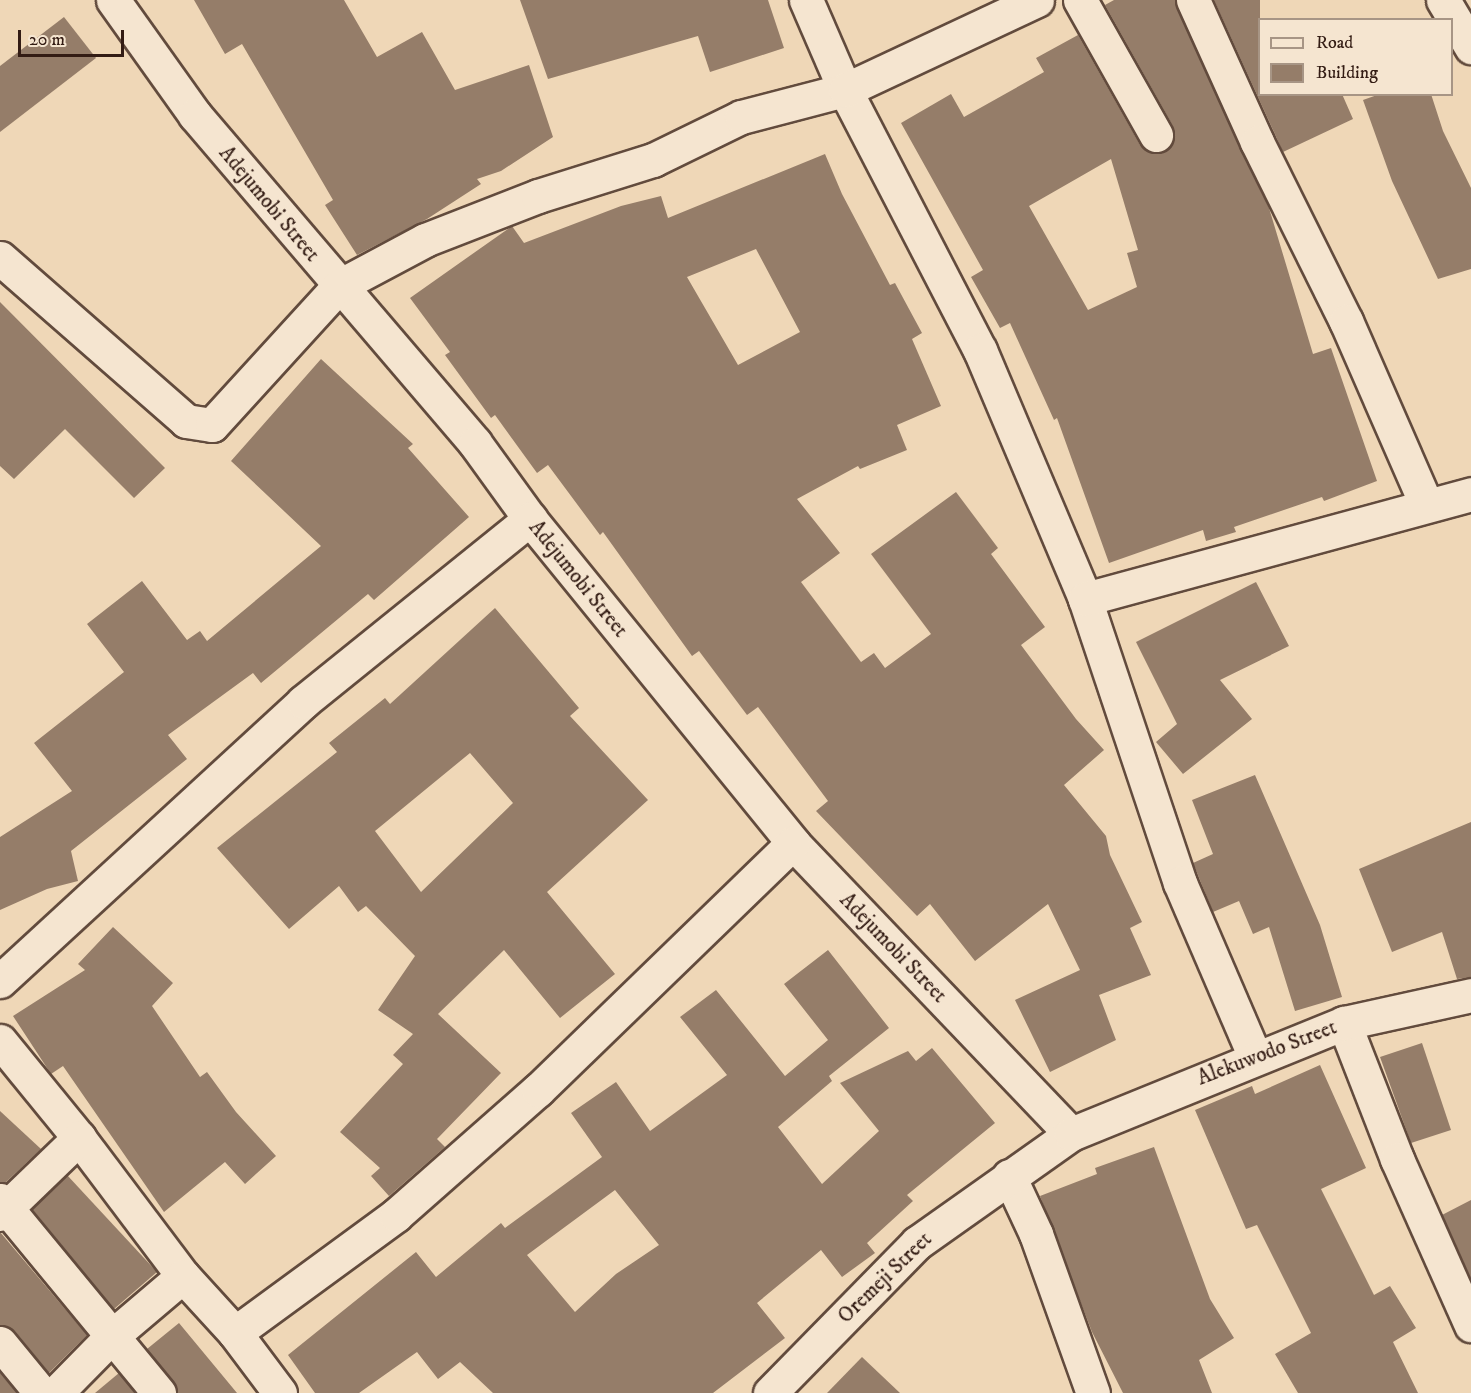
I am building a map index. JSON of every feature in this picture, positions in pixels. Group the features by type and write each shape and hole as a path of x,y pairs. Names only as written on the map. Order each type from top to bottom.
{"street":[{"name":"Adejumobi Street","path":"113,0 195,116 475,443 530,519 793,843 1071,1134"},
{"path":"806,0 844,90 980,350 1085,599 1180,883 1255,1057"},
{"path":"0,258 186,421 199,425 212,425 339,286 425,240 517,204 653,160 741,117 844,90 1037,0"},
{"path":"1080,0 1155,135"},
{"path":"1193,0 1257,142 1346,321 1426,504"},
{"path":"1443,0 1471,47"},
{"path":"1085,599 1426,504 1471,494"},
{"path":"0,981 303,702 530,519"},
{"path":"235,1333 422,1192 538,1090 793,843"},
{"name":"Alekuwodo Street","path":"1071,1134 1255,1057 1344,1023 1471,995"},
{"path":"1344,1023 1398,1159 1471,1325"},
{"path":"0,1041 79,1138 183,1276 235,1333 280,1393"},
{"name":"Oremeji Street","path":"770,1393 916,1243 1071,1134"},
{"path":"79,1138 2,1208 159,1393"},
{"path":"1009,1176 1036,1234 1093,1393"},
{"path":"57,1393 111,1337 183,1276"},
{"path":"0,1343 41,1393"}],"building":[{"path":"194,0 344,0 377,57 422,32 455,90 529,65 553,137 501,171 477,179 481,184 427,219 357,255 325,205 333,200 242,44 225,54"},
{"path":"520,0 768,0 784,48 710,72 698,36 548,79"},
{"path":"1114,0 1175,0 1269,208 1313,354 1331,348 1377,481 1324,501 1322,497 1234,527 1236,532 1206,541 1203,530 1109,563 1057,418 1054,420 1010,323 1000,328 971,277 983,270 901,123 951,94 964,117 1044,72 1036,58 1078,35 1140,145 1155,154 1166,151 1172,144 1173,126 1105,5","holes":["1111,159 1138,250 1127,253 1137,287 1088,310 1029,206"]},
{"path":"1214,0 1260,0 1258,96 1343,96 1353,119 1283,152"},
{"path":"64,17 96,58 0,132 0,66"},
{"path":"1374,96 1432,96 1443,131 1471,188 1471,269 1438,279 1392,181 1363,100"},
{"path":"825,154 842,194 890,285 895,283 922,333 912,339 941,406 897,425 907,450 860,469 858,466 797,499 840,553 801,582 861,662 874,653 885,668 931,634 871,554 956,492 998,548 991,554 1045,627 1021,645 1076,719 1104,750 1064,785 1106,836 1110,855 1142,922 1130,928 1151,975 1099,995 1116,1040 1050,1072 1015,1000 1080,970 1048,904 975,961 930,904 917,916 816,811 828,801 758,707 747,715 699,651 692,656 603,532 600,535 548,465 537,473 495,415 491,418 445,355 450,352 410,298 512,226 524,243 621,206 661,196 668,218","holes":["756,249 800,332 738,365 687,277"]},
{"path":"0,302 165,468 134,498 65,429 14,479 0,466"},
{"path":"321,359 413,444 408,448 469,517 374,600 368,594 261,683 253,673 168,735 187,759 71,851 78,881 47,889 0,910 0,837 72,791 34,743 124,672 87,624 142,581 187,640 200,631 207,641 321,546 231,461"},
{"path":"1256,582 1289,646 1220,680 1252,719 1183,774 1156,742 1177,724 1136,642"},
{"path":"495,608 579,708 570,716 648,800 547,892 615,974 560,1018 504,950 438,1014 501,1073 437,1139 445,1147 389,1196 371,1176 380,1168 340,1132 403,1064 393,1055 413,1034 378,1010 415,956 366,906 358,912 339,886 289,929 217,848 337,752 329,743 385,698 390,704","holes":["470,753 513,803 421,892 375,831"]},
{"path":"1255,775 1320,925 1342,997 1295,1011 1269,927 1253,934 1239,901 1213,912 1193,863 1213,854 1192,800"},
{"path":"1471,822 1471,977 1457,979 1442,932 1392,952 1359,869"},
{"path":"113,927 173,983 152,1006 200,1077 207,1072 236,1112 276,1156 245,1184 225,1162 164,1212 63,1066 51,1074 13,1016 85,970 78,964"},
{"path":"828,950 889,1028 829,1076 832,1081 778,1127 822,1184 879,1131 840,1083 908,1051 916,1061 932,1048 995,1123 907,1195 913,1201 867,1243 875,1253 842,1277 821,1250 757,1303 785,1338 713,1393 493,1393 460,1362 438,1379 417,1352 359,1393 315,1393 288,1355 416,1252 436,1277 501,1223 505,1228 602,1157 571,1113 616,1082 650,1131 727,1075 680,1017 716,990 785,1076 828,1040 784,984","holes":["615,1190 659,1245 616,1274 575,1312 527,1255"]},
{"path":"1422,1043 1451,1130 1411,1143 1380,1057"},
{"path":"1320,1065 1366,1168 1321,1189 1374,1295 1390,1286 1416,1328 1393,1342 1418,1393 1298,1393 1275,1354 1311,1333 1257,1225 1246,1229 1195,1110 1252,1086 1255,1094"},
{"path":"0,1111 41,1149 6,1182 0,1182"},
{"path":"1154,1147 1210,1299 1234,1338 1199,1360 1212,1393 1123,1393 1092,1332 1040,1196 1097,1174 1095,1168"},
{"path":"67,1175 157,1272 114,1309 32,1209"},
{"path":"1471,1200 1471,1279 1442,1215"},
{"path":"0,1232 87,1335 49,1373 15,1331 0,1325"},
{"path":"179,1323 237,1393 177,1393 173,1381 147,1349"},
{"path":"862,1357 900,1393 827,1393"},
{"path":"0,1373 17,1393 0,1393"},
{"path":"119,1373 135,1393 95,1393"}]}
